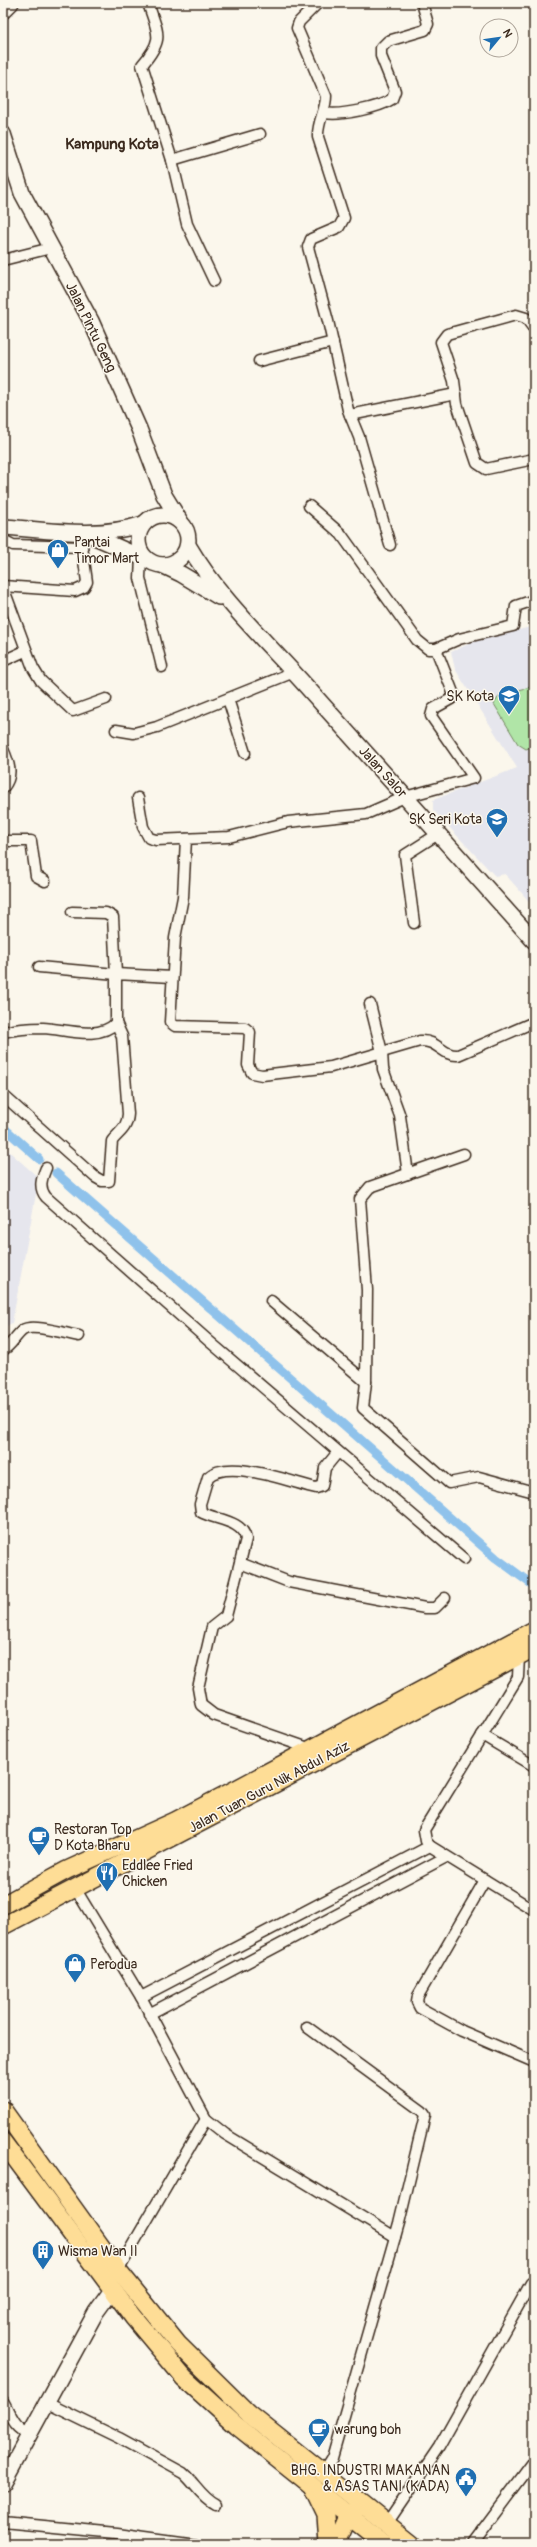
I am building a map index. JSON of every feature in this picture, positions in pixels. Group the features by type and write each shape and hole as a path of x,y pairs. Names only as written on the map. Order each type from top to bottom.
{"main road":[{"name":"Jalan Pintu Geng","path":"3,134 22,193 91,321 139,429 156,476 180,521"},
{"path":"156,476 156,515"},
{"path":"3,527 82,537 162,565 169,565 181,558 188,545 185,528 180,521 173,517 156,515 143,524 121,530 82,537"},
{"path":"143,524 139,531 138,547 144,558"},
{"name":"Jalan Salor","path":"188,545 208,577 230,604 294,672 534,941"},
{"name":"Jalan Salor","path":"162,565 181,574 230,604"},
{"name":"Jalan Tuan Guru Nik Abdul Aziz","path":"3,1905 66,1870 175,1821 534,1630"},
{"name":"Jalan Tuan Guru Nik Abdul Aziz","path":"3,1926 527,1652"},
{"path":"3,2110 118,2270 178,2344 212,2380 317,2480 326,2515 328,2544"},
{"path":"3,2142 112,2290 184,2378 223,2414 317,2480 355,2510 385,2544"},
{"path":"3,2483 96,2312 112,2290"},
{"path":"355,2510 386,2525 402,2542"},
{"path":"336,2544 355,2510"}],"street":[{"path":"148,3 158,34 158,42 155,50 142,66 172,160 187,224 214,280"},
{"path":"318,3 298,22 297,28 324,91 325,113 319,124 318,137 344,218 339,227 311,239 308,248 334,342 350,415 358,436 390,545"},
{"path":"325,113 335,115 352,112 392,99 396,91 381,56 380,48 388,41 425,30 428,24 422,3"},
{"path":"172,160 260,134"},
{"path":"3,260 51,248"},
{"path":"534,329 526,318 516,315 444,335 441,346 454,381 456,394 473,455 481,467 486,469 534,459"},
{"path":"259,361 334,342"},
{"path":"350,415 456,394"},
{"path":"309,506 341,534 421,645 428,649 436,649 459,639 513,626 516,606 534,600"},
{"path":"3,540 13,545 82,537 87,582 86,585 79,590 3,586 25,651 42,681 71,710 106,699"},
{"path":"144,558 140,578 162,667"},
{"path":"138,798 143,827 149,838 156,840 229,837 288,822 366,814 405,797 474,778 431,716 433,709 451,699 454,695 436,649"},
{"path":"3,661 25,651"},
{"path":"116,730 134,734 228,699 294,672"},
{"path":"228,699 245,752"},
{"path":"3,749 10,769 10,778 3,788"},
{"path":"414,923 405,855 438,834"},
{"path":"186,838 183,897 175,938 172,977 170,1018 172,1025 245,1028 250,1032 248,1065 252,1072 257,1075 331,1067 420,1041 429,1041 437,1044 445,1052 458,1055 534,1022"},
{"path":"3,842 31,841 36,876 45,881"},
{"path":"3,1095 95,1177 102,1181 109,1181 112,1141 128,1124 122,1036 116,1023 116,974 113,917 106,913 72,912"},
{"path":"39,967 116,974 172,977"},
{"path":"370,1004 382,1052 383,1069 400,1116 408,1174"},
{"path":"3,1032 28,1028 96,1032 106,1031 116,1023"},
{"path":"464,1154 370,1187 360,1199 367,1290 366,1382 363,1408 449,1483 479,1477 534,1492"},
{"path":"46,1168 41,1181 42,1192 46,1197 338,1452 464,1559"},
{"path":"271,1300 366,1382"},
{"path":"3,1350 11,1345 23,1330 31,1327 79,1336"},
{"path":"311,1749 214,1715 206,1711 200,1701 198,1688 209,1634 216,1622 226,1616 246,1538 242,1529 238,1525 201,1512 200,1504 208,1478 214,1472 228,1469 247,1471 316,1488 322,1486 328,1462 338,1452"},
{"path":"240,1563 289,1582 425,1608 435,1608 445,1598"},
{"path":"527,1652 518,1677 424,1830 426,1841 430,1846 534,1910"},
{"path":"482,1735 534,1766"},
{"path":"141,1998 430,1846"},
{"path":"150,2014 446,1857"},
{"path":"485,1880 418,1996 417,2002 420,2008 462,2031 534,2062"},
{"path":"75,1888 141,1998 206,2119 225,2134 395,2237"},
{"path":"307,2027 424,2113 395,2237 332,2458 317,2480"},
{"path":"118,2270 206,2119"},
{"path":"386,2525 439,2447 531,2283"},
{"path":"3,2401 13,2423 20,2430 29,2434"},
{"path":"47,2403 119,2438 183,2473 190,2479 201,2495 216,2505"},
{"path":"472,2544 534,2461"},
{"path":"3,2522 116,2533 196,2544"}],"shaded area":[{"path":"534,626 534,907 505,874 495,876 433,810 433,800 517,768 455,669 451,652 473,642"},
{"path":"3,1146 39,1178 12,1323 3,1328"}],"green space":[{"path":"534,686 534,746 526,749 518,744 494,704 500,695"}],"waterway":[{"path":"3,1127 39,1159"},
{"path":"56,1173 496,1558 534,1586"}],"place":[{"name":"Pantai Timor Mart","path":"58,570"},
{"name":"SK Kota","path":"509,716"},
{"name":"SK Seri Kota","path":"497,838"},
{"name":"Restoran Top D Kota Bharu","path":"39,1856"},
{"name":"Eddlee Fried Chicken","path":"107,1892"},
{"name":"Perodua","path":"75,1984"},
{"name":"Wisma Wan II","path":"43,2270"},
{"name":"warung boh","path":"319,2448"},
{"name":"BHG. INDUSTRI MAKANAN & ASAS TANI (KADA)","path":"466,2498"}],"district":[{"name":"Kampung Kota","path":"112,144"}]}
